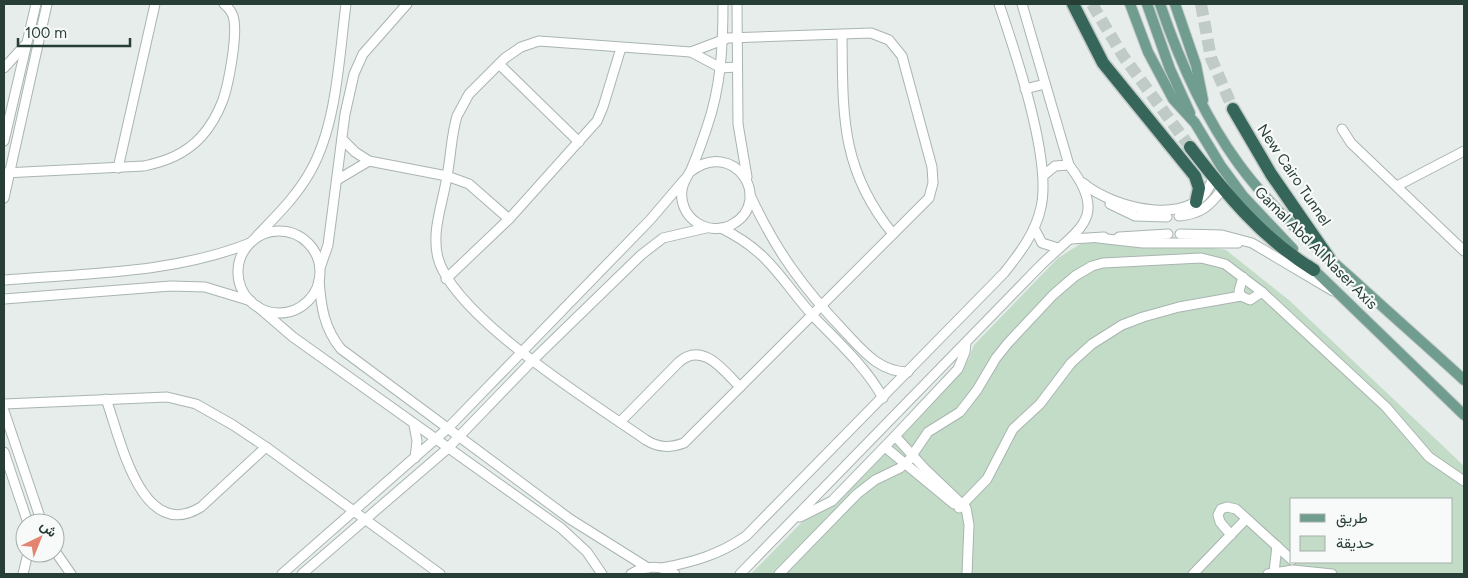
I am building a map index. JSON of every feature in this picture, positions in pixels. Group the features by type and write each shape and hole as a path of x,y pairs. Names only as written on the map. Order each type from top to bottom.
{"highway":[{"path":"1073,4 1091,42 1110,72 1195,176 1199,188 1196,202"},
{"name":"New Cairo Tunnel","path":"1233,109 1270,174 1329,258"},
{"path":"1190,146 1222,188 1266,235 1314,270"}],"main road":[{"name":"Gamal Abd Al Naser Axis","path":"1130,4 1148,52 1167,90 1195,123 1220,166 1243,196 1271,228 1464,415"},
{"path":"1147,4 1170,69 1195,123"},
{"path":"1160,4 1178,52 1204,108"},
{"name":"Gamal Abd Al Naser Axis","path":"1175,4 1200,75 1204,108 1238,163 1265,196 1329,258 1464,380"}],"street":[{"path":"4,141 5,129 36,4"},
{"path":"4,198 7,173 47,4"},
{"path":"118,168 155,4"},
{"path":"7,173 144,166 178,156 191,147 209,128 223,99 232,45 233,17 224,4"},
{"path":"346,4 327,130 311,172 288,203 253,240 239,261 238,272 244,293 288,334 574,539 587,552 602,574"},
{"path":"408,4 363,54 354,74 348,97 328,245 320,268 319,280 325,325 341,349 447,429 570,519 648,568"},
{"path":"706,228 687,214 682,202 682,190 714,105 721,68 723,4"},
{"path":"737,4 736,67 738,124 750,195 785,260 821,307 878,364 892,371 908,372"},
{"path":"631,574 648,568 662,568 704,559 726,549 746,536 884,398 1004,273 1024,246 1034,228 1041,208 1044,175 1025,89 999,4"},
{"path":"1022,4 1069,165 1082,181 1109,204 1128,214 1149,218 1167,217"},
{"path":"691,52 723,38 877,34 889,40 898,50 932,167 933,183 928,198 690,438 677,446 661,447 653,444 620,422 534,360 469,308 446,279 438,257 436,235 453,133 460,108 475,87 499,64 521,47 539,41 691,52 721,68 736,67"},
{"path":"842,35 843,102 846,140 868,199 893,234"},
{"path":"4,68 28,40"},
{"path":"446,279 509,218 597,120 603,107 621,48"},
{"path":"499,64 579,142"},
{"path":"1025,89 1045,84"},
{"path":"333,94 348,97"},
{"path":"1342,129 1348,140 1464,251"},
{"path":"342,139 355,152 369,161 447,176 469,184 509,218"},
{"path":"1397,186 1464,151"},
{"path":"337,180 369,161"},
{"path":"282,574 447,429 650,220 687,175 704,163 722,161 737,169 748,183"},
{"path":"1044,175 1055,166 1069,165"},
{"path":"1098,194 1120,204 1144,209 1184,207 1196,202 1206,193 1213,176"},
{"path":"740,574 1058,248 1071,239 1086,220 1088,207 1082,181"},
{"path":"1179,216 1195,214 1204,210 1222,188"},
{"path":"302,574 447,449 534,360 654,244 673,235 706,228 721,228 732,224 742,217 748,207 750,195"},
{"path":"721,228 743,239 765,256 813,315 863,368 884,398"},
{"path":"1034,228 1042,243 1058,248"},
{"path":"4,280 171,265 205,258 279,231 291,233 311,246 320,268"},
{"path":"1071,239 1168,234"},
{"path":"1180,234 1222,235 1261,248 1338,294"},
{"path":"1098,238 1143,243 1227,242 1261,248"},
{"path":"779,574 856,494 875,480 904,464 928,432 950,419 967,404 996,358 1053,295 1092,266 1115,262 1202,258 1225,264 1262,292 1386,407 1429,456 1464,481"},
{"path":"1241,296 1240,291 1243,277"},
{"path":"4,299 171,286 206,287 278,312 295,309 309,300 319,280"},
{"path":"963,508 987,479 1013,429 1040,404 1067,368 1092,344 1122,325 1143,316 1179,307 1241,296 1250,300 1262,292"},
{"path":"795,519 832,501 896,436 958,369 966,343"},
{"path":"620,422 679,362 690,355 696,354 709,357 740,387"},
{"path":"4,404 106,398 178,398 211,411 266,447 440,574"},
{"path":"106,398 139,488 151,503 176,516 189,513 201,507 266,447"},
{"path":"4,411 39,513"},
{"path":"414,425 417,441 415,458"},
{"path":"896,436 963,508 969,531 968,574"},
{"path":"885,447 904,464 963,508"},
{"path":"4,452 25,513"},
{"path":"1231,535 1219,519 1221,510 1226,506 1233,507 1290,558"},
{"path":"1193,574 1246,519"},
{"path":"1277,546 1271,573 1303,570 1332,574"},
{"path":"63,563 71,574"},
{"path":"1295,563 1303,570"},
{"path":"662,568 676,574"}],"green space":[{"path":"1165,241 1226,250 1290,301 1464,466 1464,574 751,574 805,519 820,512 968,360 974,345 1058,258 1082,243"}],"tunnel":[{"path":"1092,4 1123,56 1190,147"},
{"path":"1201,4 1211,58 1233,109"}]}
